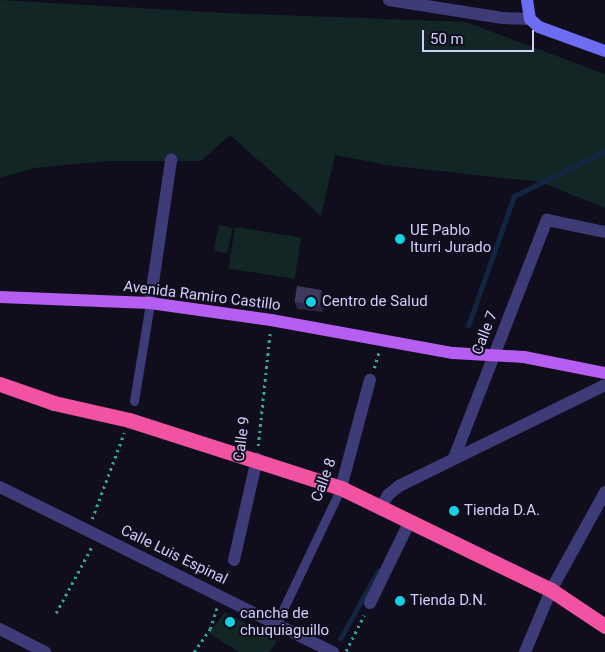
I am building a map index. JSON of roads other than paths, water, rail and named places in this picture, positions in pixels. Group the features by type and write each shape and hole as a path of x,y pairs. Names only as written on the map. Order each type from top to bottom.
{"highway":[{"path":"0,384 54,403 129,420 256,459 341,488 551,590 605,626"}],"main road":[{"path":"527,0 530,19 539,28 605,52"},
{"name":"Avenida Ramiro Castillo","path":"0,297 150,303 271,320 383,341 494,356 524,357 605,373"}],"street":[{"path":"389,0 503,18 530,19"},
{"path":"150,303 171,160"},
{"name":"Calle 7","path":"454,458 547,220 605,232"},
{"name":"Calle 8","path":"341,488 370,380"},
{"path":"381,507 388,495 399,486 605,386"},
{"name":"Calle 9","path":"234,560 256,459"},
{"name":"Calle Luis Espinal","path":"0,487 93,532 192,585 277,622 333,652"},
{"path":"525,652 551,590 604,497"},
{"path":"370,603 410,521"},
{"path":"0,629 45,652"}],"lane":[{"path":"134,401 150,303"},
{"name":"Calle 8","path":"277,622 341,488"}],"waterway":[{"path":"468,326 514,196 605,151"},
{"path":"340,639 378,571"}],"place":[{"name":"UE Pablo Iturri Jurado","path":"400,239"},
{"name":"Centro de Salud","path":"311,302"},
{"name":"Tienda D.A.","path":"454,511"},
{"name":"Tienda D.N.","path":"400,601"},
{"name":"cancha de chuquiaguillo","path":"230,622"}]}
